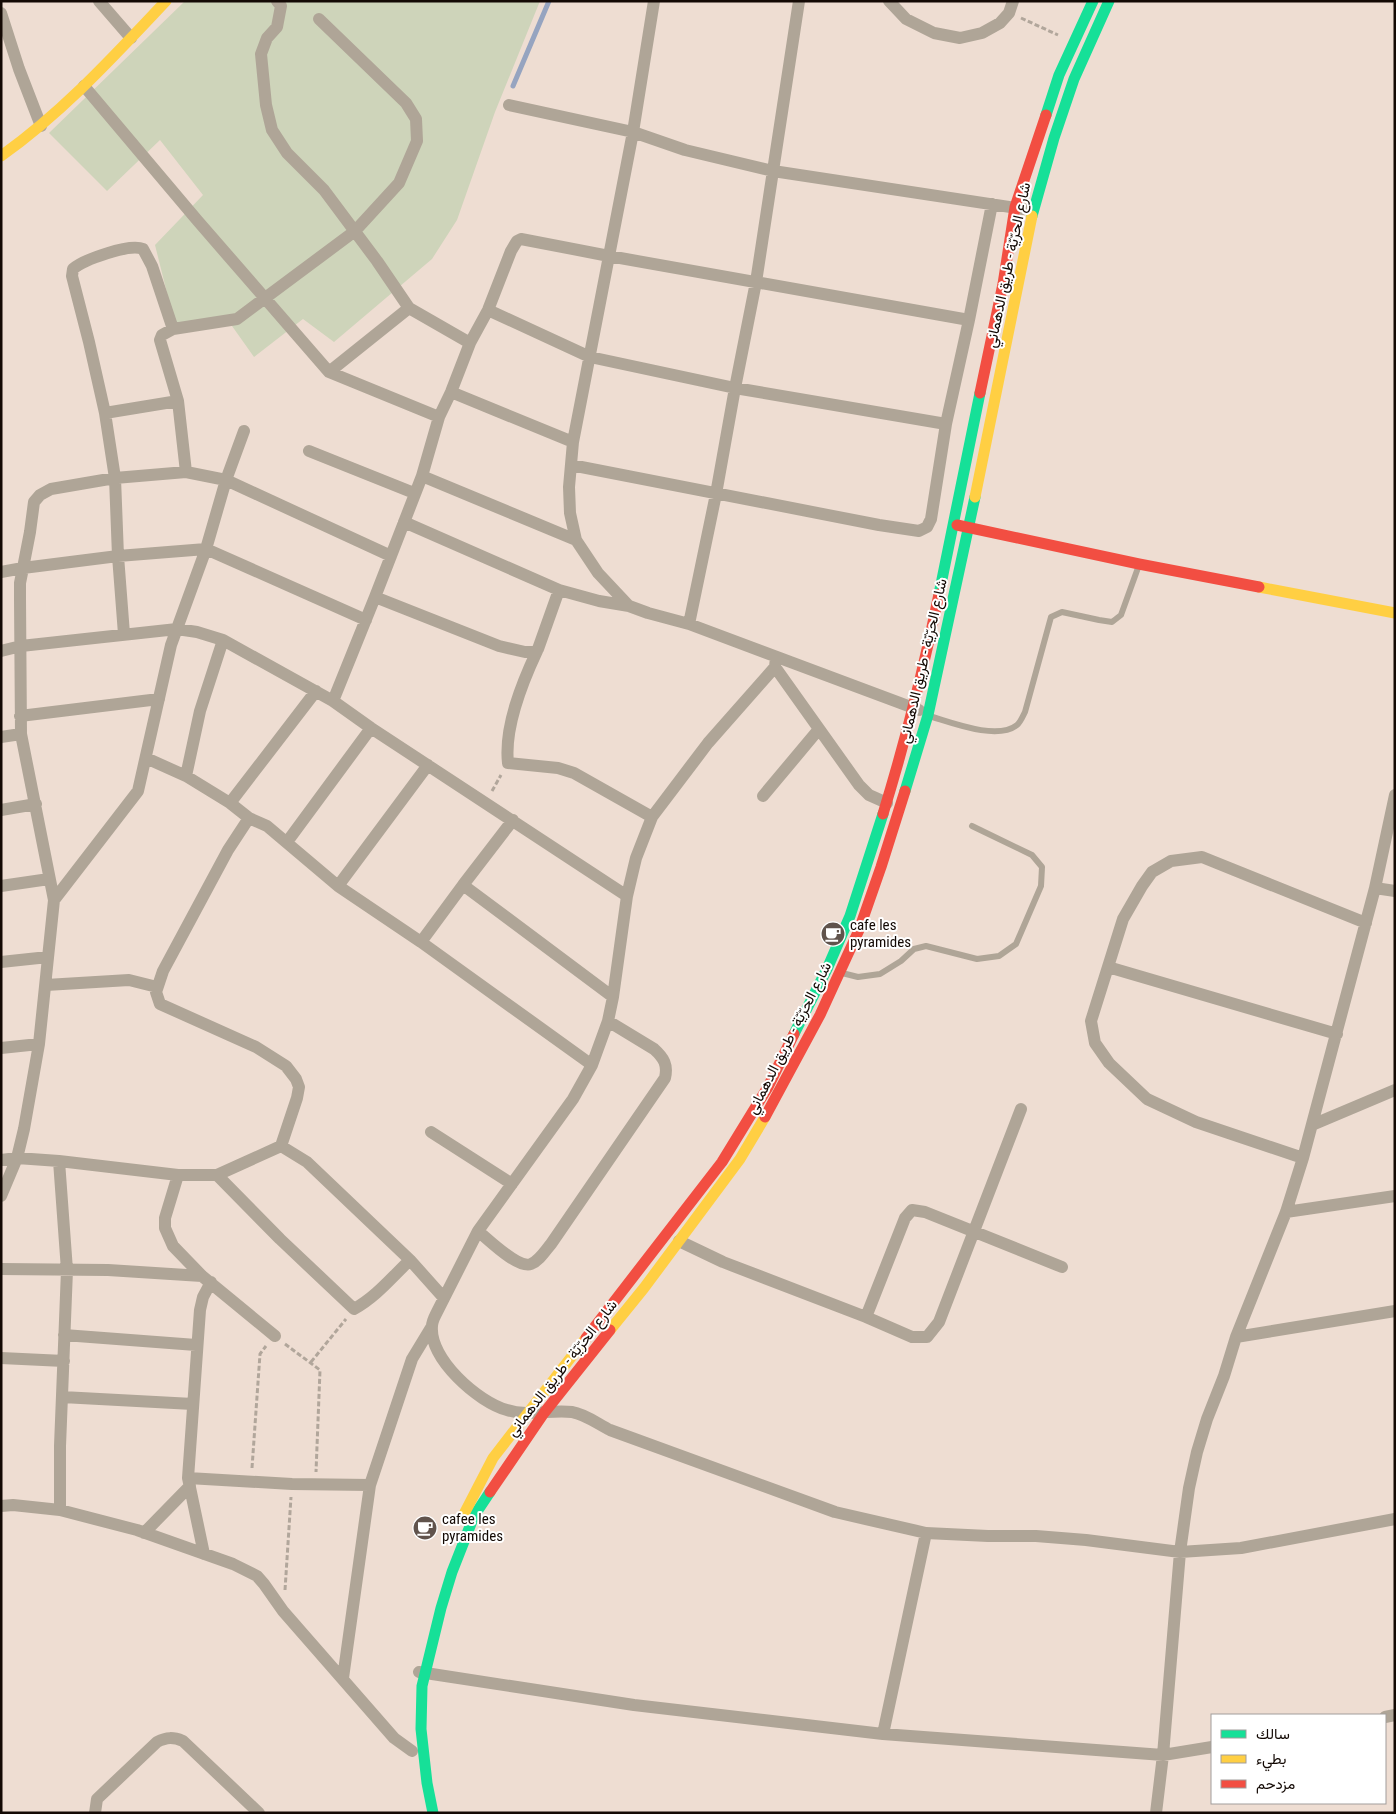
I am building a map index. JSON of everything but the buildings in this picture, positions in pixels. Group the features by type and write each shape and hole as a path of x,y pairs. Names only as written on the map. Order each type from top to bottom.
{"main road":[{"path":"2,153 41,126 84,86 166,1"},
{"name":"شارع الحرّيّة - طريق الدهماني","path":"424,1813 414,1770 411,1710 441,1608 474,1516 544,1413 644,1288 740,1160 762,1123 820,1014 859,930 882,867 928,715 969,527 1033,211 1054,138 1074,79 1109,1"},
{"name":"شارع الحرّيّة - طريق الدهماني","path":"458,1525 493,1458 722,1162 768,1087 827,969 850,916 907,735 912,707 928,647 1003,284 1015,207 1059,75 1091,2"},
{"path":"953,524 1139,564 1395,613"},
{"name":"شارع الحرّيّة - طريق الدهماني","path":"433,1813 427,1783 421,1729 421,1672 431,1609 453,1539"}],"street":[{"path":"99,1 131,38"},
{"path":"277,1 281,6 277,27 267,38 261,54 266,105 272,130 287,152 324,190 377,261 409,308 470,343"},
{"path":"629,606 598,573 576,540 570,513 569,487 573,442 633,132 654,1"},
{"path":"689,624 716,494 756,282 799,1"},
{"path":"889,1 906,19 934,34 960,38 982,33 1000,23 1011,7"},
{"path":"1,13 19,69 41,126"},
{"path":"186,472 178,401 160,340 166,332 173,329 237,319 355,231 399,183 417,141 416,119 406,103 319,19"},
{"path":"84,86 329,372 439,417"},
{"path":"509,105 633,132 685,150 773,171 1033,211"},
{"path":"572,465 716,494 919,531 927,527 931,519 946,424 970,320 992,204"},
{"path":"332,701 422,476 439,417 452,392 470,343 488,310 517,241 521,239 970,320"},
{"path":"124,634 115,478 105,413 90,342 72,276 73,269 79,263 96,257 136,246 143,249 152,266 173,329"},
{"path":"329,372 409,308"},
{"path":"488,310 590,357 735,388 946,424"},
{"path":"452,392 573,442"},
{"path":"105,413 178,401"},
{"path":"54,900 138,791 171,645 206,549 226,480 244,431"},
{"path":"309,451 414,493"},
{"path":"1,1196 16,1158 24,1129 39,1044 54,900 21,734 20,716 20,583 34,502 40,494 52,489 115,478 186,472 226,480 391,556"},
{"path":"422,476 576,540"},
{"path":"404,522 559,590 599,601 629,606 689,624 775,662 912,707 928,715"},
{"path":"1,572 118,556 206,549 366,620"},
{"path":"559,590 520,688 506,748 508,763 558,768 574,772 652,818"},
{"path":"375,597 499,646 525,652 536,651"},
{"path":"1,651 21,646 177,629 197,632 223,640 332,701 627,896"},
{"path":"186,776 200,711 223,640"},
{"path":"775,662 818,730 859,785 869,795 887,803"},
{"path":"343,1678 370,1485 412,1359 432,1326 444,1297 478,1231 573,1099 592,1066 608,1021 627,896 636,858 652,818 708,742 775,662"},
{"path":"230,803 316,691"},
{"path":"20,716 159,700"},
{"path":"287,842 371,728"},
{"path":"763,796 818,730"},
{"path":"1,737 21,734"},
{"path":"146,758 186,776 230,803 249,818 267,826 338,886 420,942 592,1066"},
{"path":"338,886 428,765"},
{"path":"1156,1813 1163,1756 1180,1552 1189,1488 1197,1452 1236,1337 1286,1212 1303,1158 1375,888 1395,795"},
{"path":"1,810 36,804"},
{"path":"1,1160 16,1158 59,1161 178,1175 217,1175 281,1146 297,1098 299,1087 296,1078 286,1066 256,1047 160,1004 156,992 163,972 228,850 249,818"},
{"path":"420,942 513,820"},
{"path":"1303,1158 1196,1122 1147,1099 1109,1063 1095,1043 1091,1021 1124,919 1152,872 1171,860 1202,857 1366,923"},
{"path":"1,886 50,879"},
{"path":"463,885 613,996"},
{"path":"1375,888 1395,891"},
{"path":"1,962 48,957"},
{"path":"1108,966 1337,1034"},
{"path":"46,984 129,980 157,987"},
{"path":"478,1231 514,1260 528,1265 534,1263 551,1244 665,1078 667,1070 661,1055 608,1021"},
{"path":"1,1048 39,1044"},
{"path":"1312,1125 1395,1090"},
{"path":"679,1241 723,1262 866,1317 912,1337 927,1337 938,1322 1021,1108"},
{"path":"431,1132 512,1184"},
{"path":"281,1146 307,1162 410,1260 444,1297"},
{"path":"59,1161 67,1270 60,1510"},
{"path":"178,1175 167,1207 165,1228 173,1246 206,1279 275,1336"},
{"path":"217,1175 280,1239 354,1308 368,1302 410,1260"},
{"path":"1286,1212 1395,1196"},
{"path":"866,1317 905,1218 912,1210 925,1212 974,1230 1062,1267"},
{"path":"1,1269 108,1270 206,1279"},
{"path":"204,1554 189,1482 196,1345 206,1279"},
{"path":"1236,1337 1395,1311"},
{"path":"432,1326 434,1342 439,1353 460,1379 480,1398 492,1405 508,1411 528,1413 575,1412 610,1430 835,1512 926,1533 1036,1536 1086,1540 1180,1552 1241,1548 1395,1519"},
{"path":"64,1335 196,1345"},
{"path":"1,1358 64,1361"},
{"path":"62,1397 193,1404"},
{"path":"144,1533 189,1482 252,1481 292,1484 370,1485"},
{"path":"1,1506 14,1505 60,1510 144,1533 233,1564 257,1576 283,1611 394,1738 412,1751"},
{"path":"883,1734 926,1533"},
{"path":"421,1672 634,1704 883,1734 1163,1756 1211,1747"},
{"path":"95,1813 97,1799 157,1742 165,1738 174,1738 183,1741 259,1813"}],"lane":[{"path":"928,715 983,731 1005,730 1017,725 1025,712 1051,617 1062,612 1112,622 1121,615 1139,564"},
{"path":"827,969 858,977 880,974 901,961 914,949 926,946 977,959 1000,956 1016,944 1041,886 1042,867 1032,855 972,826"}],"path":[{"path":"1011,7 1074,42"},
{"path":"485,802 508,763"},
{"path":"311,1362 354,1308"},
{"path":"252,1481 260,1354 275,1336 320,1370 316,1483"},
{"path":"283,1611 292,1484"}],"green space":[{"path":"185,1 540,1 495,112 457,220 432,259 334,342 303,319 254,357 232,326 175,325 155,245 203,195 160,140 107,191 49,133"}],"waterway":[{"path":"513,86 549,1"}],"traffic: fast":[{"path":"1046,115 1059,75 1093,1"},
{"path":"1032,216 1054,138 1074,79 1109,1"},
{"path":"939,594 980,393"},
{"path":"905,791 928,715 975,497"},
{"path":"794,1034 827,969 850,916 883,814"},
{"path":"433,1813 427,1783 421,1729 422,1686 452,1572 474,1516 490,1492"}],"traffic: slow":[{"path":"1,156 67,102 166,1"},
{"path":"975,497 1032,216"},
{"path":"1259,587 1395,613"},
{"path":"610,1330 644,1288 740,1159 765,1117"},
{"path":"463,1516 493,1458 586,1338"}],"traffic: jam":[{"path":"980,393 1003,284 1015,207 1046,115"},
{"path":"957,525 1139,564 1259,587"},
{"path":"883,814 914,705 939,594"},
{"path":"765,1117 820,1015 859,930 905,791"},
{"path":"586,1338 722,1162 768,1087 794,1034"},
{"path":"490,1492 544,1413 610,1330"}],"place":[{"name":"cafe les pyramides","path":"833,934"},
{"name":"cafee les pyramides","path":"425,1528"}]}
